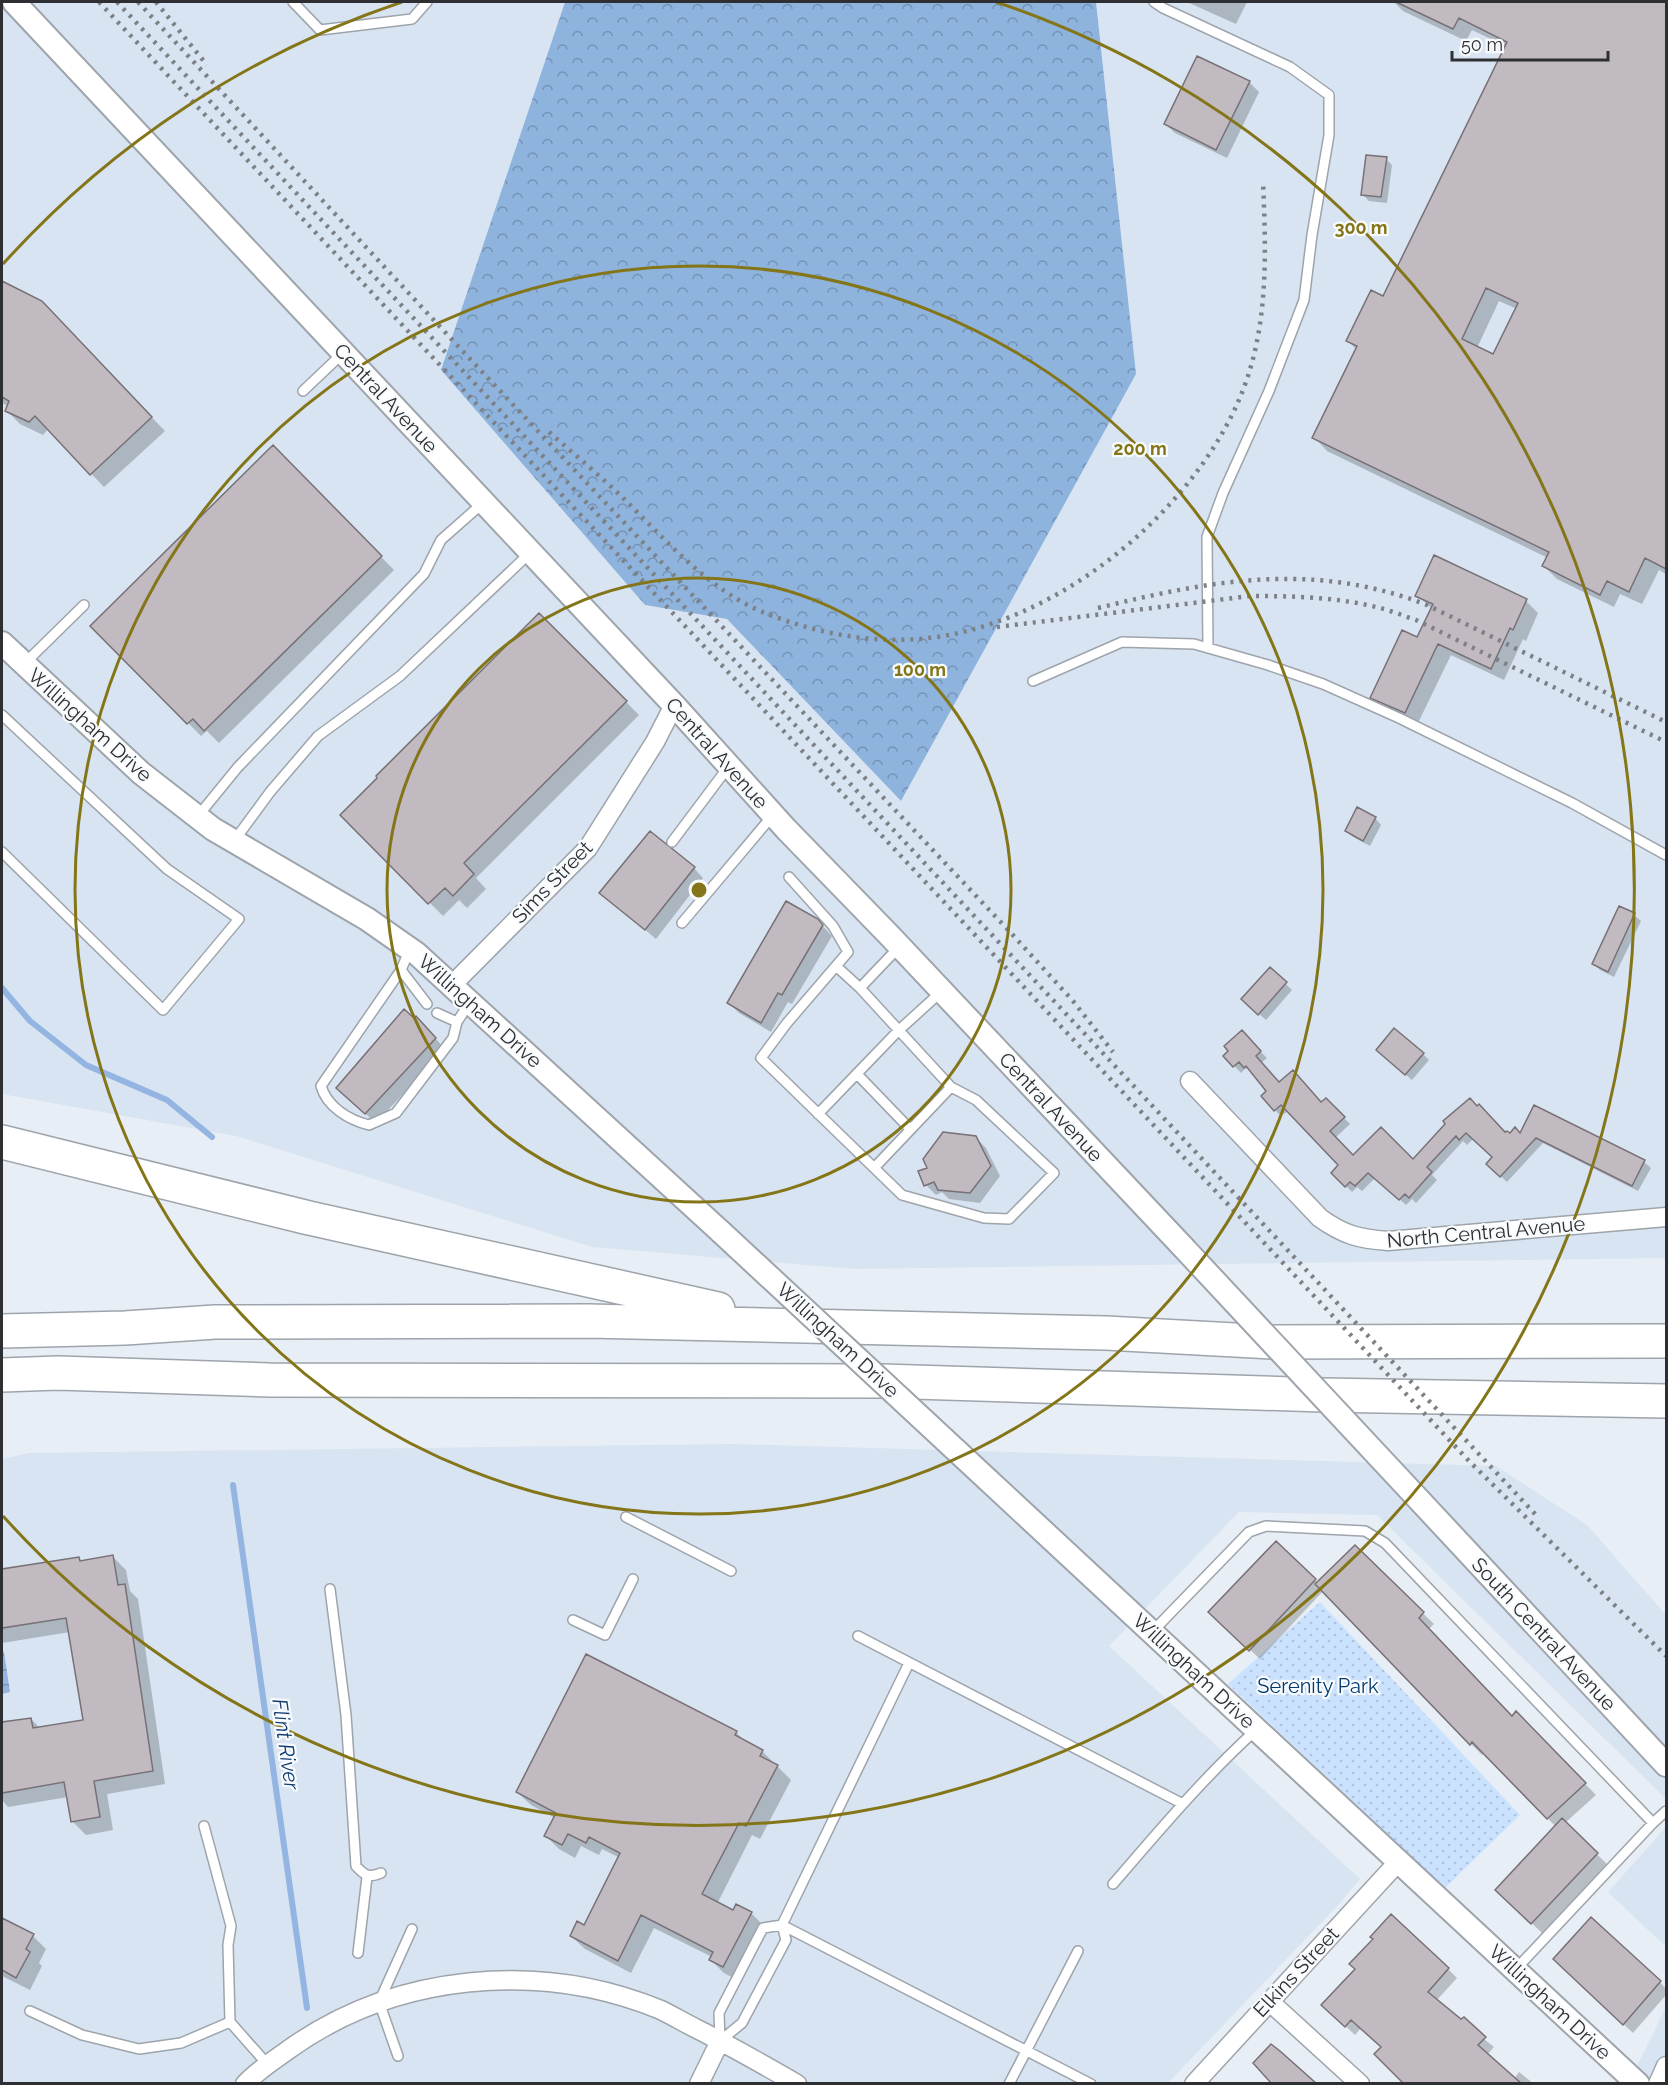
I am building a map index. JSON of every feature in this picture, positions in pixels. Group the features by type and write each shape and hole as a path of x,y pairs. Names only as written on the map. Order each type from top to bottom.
{"highway":[{"path":"2,1142 309,1218 787,1325"},
{"path":"2,1331 125,1328 215,1322 588,1321 1106,1333 1272,1342 1666,1341"},
{"path":"2,1375 58,1373 269,1380 882,1381 1311,1395 1666,1401"},
{"path":"2,1396 269,1380"}],"street":[{"name":"Central Avenue","path":"14,2 674,705 773,815 900,946 1422,1503"},
{"name":"Willingham Drive","path":"9,654 141,774 198,817 234,842 367,919 410,949 452,985 1638,2084"},
{"name":"Sims Street","path":"452,985 588,848 655,742 674,705"},
{"name":"North Central Avenue","path":"1190,1081 1320,1218 1340,1231 1362,1239 1388,1241 1666,1217"},
{"name":"South Central Avenue","path":"1422,1503 1666,1765"},
{"name":"Elkins Street","path":"1194,2084 1399,1861"},
{"path":"245,2084 309,2035 363,2008 422,1989 482,1980 543,1981 603,1991 661,2010 797,2084"},
{"path":"1270,2001 1360,2084"},
{"path":"699,2084 720,2041"},
{"path":"1658,2084 1666,2066"}],"lane":[{"path":"293,2 320,30 412,19 427,2"},
{"path":"1154,2 1290,67 1329,95 1329,135 1312,235 1304,300 1269,391 1223,493 1207,537 1208,648"},
{"path":"303,391 344,352"},
{"path":"198,817 238,767 424,574 441,540 484,502"},
{"path":"234,842 270,792 318,736 400,676 531,552"},
{"path":"9,654 84,605"},
{"path":"1033,681 1122,642 1194,644 1323,684 1399,718 1572,803 1666,855"},
{"path":"2,716 167,869 239,919 163,1010 2,852"},
{"path":"672,842 729,765"},
{"path":"682,923 773,815"},
{"path":"789,877 833,926 848,951 787,1023 761,1058 902,1195 984,1218 1009,1219 1054,1173 976,1100 951,1087 860,988 836,966"},
{"path":"860,988 900,946"},
{"path":"410,949 401,970 321,1086 325,1098 352,1121 369,1125 396,1113 453,1038 457,1022 470,1002"},
{"path":"401,970 427,1004"},
{"path":"818,1114 898,1031 942,991"},
{"path":"437,1013 457,1022"},
{"path":"857,1074 910,1129"},
{"path":"874,1168 951,1087"},
{"path":"626,1517 731,1571"},
{"path":"1152,1632 1249,1532 1266,1526 1365,1530 1385,1543 1653,1823"},
{"path":"573,1620 605,1635 633,1579"},
{"path":"330,1589 346,1715 356,1866 367,1876 371,1877 381,1873"},
{"path":"858,1636 1183,1803"},
{"path":"720,2041 742,2023 786,1940 782,1925 909,1663"},
{"path":"1113,1884 1183,1803 1257,1729"},
{"path":"1516,1970 1666,1811"},
{"path":"204,1826 231,1926 228,1946 230,2022 268,2065"},
{"path":"358,1953 367,1876"},
{"path":"720,2041 719,2013 763,1928 782,1925 1091,2084"},
{"path":"398,2056 379,2002 412,1929"},
{"path":"1010,2084 1078,1951"},
{"path":"30,2011 82,2035 139,2049 181,2043 230,2022"}],"shaded area":[{"path":"2,2 565,2 441,370 645,605 727,619 900,800 1136,374 1096,2 1666,2 1666,1258 854,1269 592,1247 236,1136 2,1094"},
{"path":"732,1444 1496,1466 1587,1525 1666,1615 1666,1799 1377,1515 1239,1512 1109,1646 1360,1879 1340,1903 1168,2083 2,2084 2,1459 30,1453"},
{"path":"1666,1827 1666,1947 1608,1892"},
{"path":"1666,2007 1666,2083 1656,2083 1637,2066"}],"green space":[{"path":"565,2 1096,2 1136,374 901,801 727,619 645,605 441,370"},
{"name":"Serenity Park","path":"1320,1602 1520,1815 1445,1888 1228,1684"}],"water":[{"path":"2,1651 10,1692 2,1694"}],"building":[{"path":"1396,2 1666,2 1666,569 1645,558 1629,592 1607,581 1600,595 1542,566 1549,552 1312,438 1357,346 1346,341 1371,290 1383,296 1507,42 1459,18 1453,29","holes":["1486,288 1518,303 1493,354 1462,339"]},
{"path":"1197,56 1250,81 1216,150 1164,124"},
{"path":"1366,155 1387,157 1381,197 1361,195"},
{"path":"2,281 42,301 152,417 90,475 35,416 29,422 5,411 9,401 2,397"},
{"path":"273,445 382,556 204,731 193,719 187,724 90,626"},
{"path":"1434,555 1527,599 1513,630 1510,628 1491,669 1438,644 1405,713 1370,698 1402,630 1417,637 1433,604 1415,596"},
{"path":"539,613 627,701 464,863 474,874 453,896 445,888 428,904 340,815"},
{"path":"1357,807 1376,817 1363,841 1345,831"},
{"path":"650,831 695,867 645,930 599,893"},
{"path":"786,901 818,919 823,925 782,995 778,993 761,1023 727,1003"},
{"path":"1619,906 1635,913 1608,972 1592,964"},
{"path":"1270,967 1287,982 1258,1015 1241,999"},
{"path":"404,1009 414,1018 416,1016 436,1038 365,1114 336,1088"},
{"path":"1394,1028 1424,1053 1405,1075 1376,1050"},
{"path":"1242,1030 1261,1051 1256,1056 1279,1082 1293,1070 1321,1102 1326,1098 1345,1117 1330,1131 1353,1155 1381,1127 1413,1159 1445,1124 1443,1121 1470,1098 1477,1106 1479,1104 1505,1132 1510,1133 1515,1127 1520,1133 1534,1105 1645,1160 1632,1186 1536,1138 1500,1177 1486,1164 1492,1157 1466,1133 1459,1140 1456,1136 1427,1167 1432,1172 1409,1198 1405,1194 1399,1200 1368,1173 1355,1186 1350,1182 1345,1187 1331,1173 1338,1165 1281,1105 1274,1111 1261,1096 1266,1091 1246,1066 1244,1068 1239,1062 1233,1067 1223,1056 1228,1051 1224,1046"},
{"path":"943,1132 976,1136 991,1166 970,1193 938,1190 934,1182 924,1186 918,1171 927,1168 923,1159"},
{"path":"1276,1541 1316,1579 1249,1651 1208,1612"},
{"path":"1355,1545 1424,1612 1419,1618 1512,1716 1516,1711 1586,1783 1547,1819 1472,1742 1470,1745 1315,1584"},
{"path":"113,1555 118,1585 125,1584 153,1771 94,1781 100,1817 71,1822 64,1782 2,1793 2,1722 31,1718 33,1728 83,1720 66,1618 2,1628 2,1569 79,1557 80,1561"},
{"path":"586,1654 737,1731 735,1735 763,1750 760,1756 778,1765 746,1826 739,1823 702,1894 733,1910 736,1904 752,1912 723,1967 709,1960 713,1952 641,1915 618,1961 570,1936 577,1921 584,1925 620,1853 589,1837 586,1843 568,1834 562,1845 544,1836 556,1813 516,1792"},
{"path":"1562,1818 1598,1853 1531,1924 1495,1890"},
{"path":"1391,1914 1449,1968 1428,1992 1461,2019 1464,2017 1486,2037 1478,2045 1522,2084 1404,2084 1374,2054 1381,2047 1351,2020 1345,2027 1321,2005 1355,1969 1349,1964 1373,1939 1370,1937"},
{"path":"1591,1917 1661,1981 1623,2025 1553,1959"},
{"path":"2,1918 34,1934 26,1949 30,1952 16,1978 2,1970"},
{"path":"1271,2044 1317,2084 1272,2084 1253,2063"}],"waterway":[{"name":"Flint River","path":"2,988 30,1021 86,1065 167,1100 212,1137"},
{"name":"Flint River","path":"233,1485 307,2008"}],"railway":[{"path":"99,2 1469,1461 1666,1656"},
{"path":"117,2 1537,1516"},
{"path":"138,2 470,359 1011,933 1073,1001 1113,1052"},
{"path":"156,2 207,65"},
{"path":"549,432 613,489 688,562 725,591 765,613 802,626 840,635 898,640 968,631 1017,614 1065,589 1111,559 1152,523 1188,482 1218,440 1241,395 1257,343 1264,289 1263,181"},
{"path":"1098,608 1222,583 1263,580 1303,579 1344,583 1385,591 1427,605 1666,722"},
{"path":"997,627 1250,596 1348,601 1384,609 1416,620 1666,742"}]}
